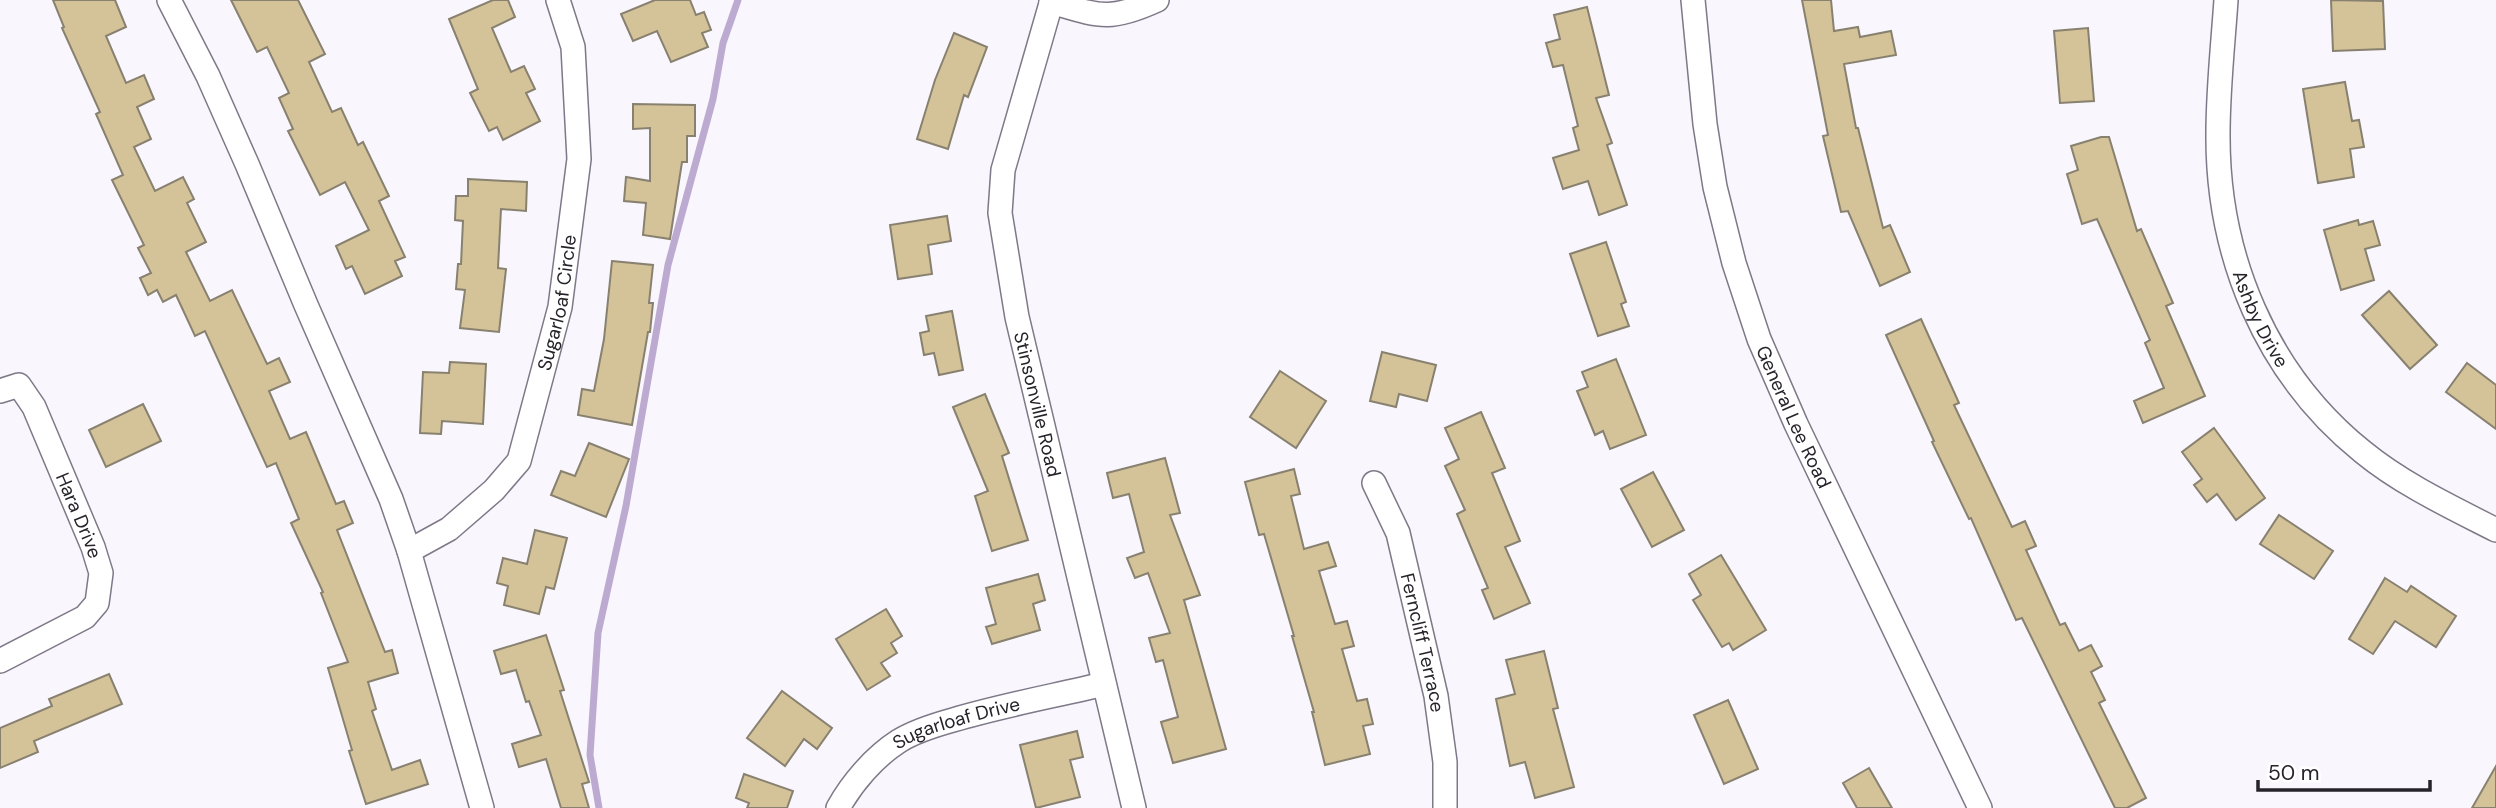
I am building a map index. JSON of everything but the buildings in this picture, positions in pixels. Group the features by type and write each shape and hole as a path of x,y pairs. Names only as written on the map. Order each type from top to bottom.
{"street":[{"path":"169,0 208,76 391,499 409,551 482,808"},
{"name":"Sugarloaf Circle","path":"409,551 449,529 473,509 519,461 523,449 561,307 579,159 573,47 558,0"},
{"path":"1052,1 1106,16 1136,10 1157,0"},
{"name":"General Lee Road","path":"1693,0 1705,124 1715,187 1734,263 1759,339 1796,424 1980,808"},
{"name":"Ashby Drive","path":"2226,0 2218,134 2222,195 2229,241 2246,293 2265,332 2310,400 2334,427 2364,454 2406,481 2496,530"},
{"name":"Stinsonville Road","path":"1052,1 1003,170 1000,213 1017,317 1134,808"},
{"name":"Hara Drive","path":"0,391 19,385 34,407 93,547 101,573 97,603 85,617 0,662"},
{"name":"Ferncliff Terrace","path":"1374,483 1398,533 1436,696 1445,762 1445,808"},
{"name":"Sugarloaf Drive","path":"838,808 848,789 879,757 926,728 979,712 1104,684"}],"waterway":[{"path":"599,808 590,755 598,633 626,506 668,265 713,99 723,43 738,0"}]}
